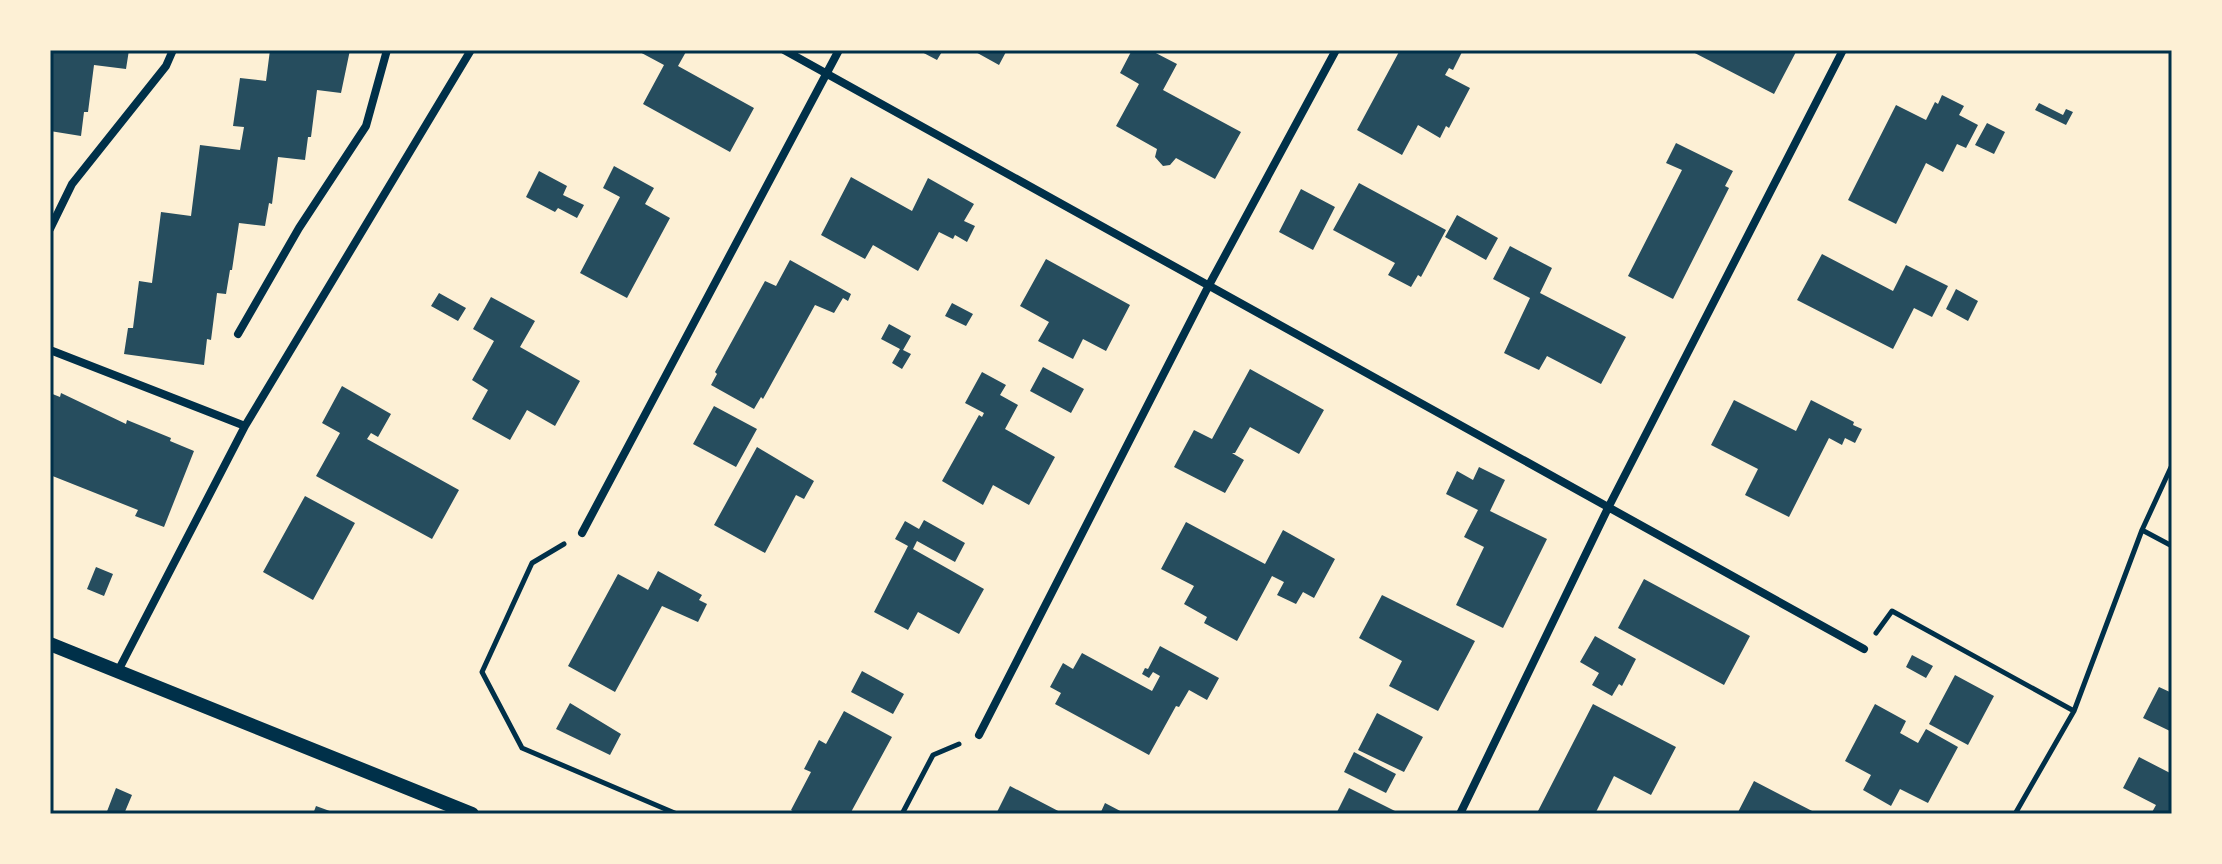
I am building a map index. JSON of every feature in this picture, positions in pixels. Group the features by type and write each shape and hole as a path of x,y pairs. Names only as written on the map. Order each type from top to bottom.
{"street":[{"path":"50,229 72,184 166,66 173,50"},
{"path":"238,334 299,228 366,126 387,50"},
{"path":"118,671 245,426 471,50"},
{"path":"784,50 1864,649"},
{"path":"582,533 839,50"},
{"path":"979,735 1208,287 1336,50"},
{"path":"1460,814 1608,508 1843,50"},
{"path":"50,350 245,426"},
{"path":"50,644 472,814"}],"path":[{"path":"2015,814 2074,711 2142,530 2172,465"},
{"path":"2142,530 2172,546"},
{"path":"582,533 532,563 482,672 522,748 677,814"},
{"path":"1864,649 1892,611 2074,711"},
{"path":"902,814 933,755 979,735"}],"building":[{"path":"50,50 129,50 126,69 94,65 88,112 84,112 81,136 50,131"},
{"path":"270,50 350,50 341,93 317,90 305,160 278,157 272,204 269,203 265,226 239,223 226,294 217,293 211,340 207,339 204,365 124,354 128,328 133,328 139,281 152,283 161,212 191,216 200,145 240,150 244,127 233,126 240,78 266,81"},
{"path":"636,50 687,50 678,66 754,108 730,152 643,104 664,65"},
{"path":"918,50 943,50 937,60"},
{"path":"972,50 1007,50 999,65"},
{"path":"1132,50 1150,50 1177,64 1163,90 1241,132 1215,179 1176,158 1170,165 1163,166 1155,157 1157,149 1116,126 1139,84 1120,73"},
{"path":"1400,50 1463,50 1453,70 1449,68 1445,75 1470,88 1449,128 1446,126 1440,138 1418,125 1402,155 1357,130"},
{"path":"1689,50 1797,50 1774,94"},
{"path":"1942,95 1964,106 1959,115 1978,125 1966,148 1957,144 1943,172 1926,163 1896,224 1848,200 1896,105 1926,120"},
{"path":"2039,103 2063,115 2066,109 2073,112 2066,125 2035,110"},
{"path":"1987,123 2005,132 1994,154 1975,145"},
{"path":"1676,143 1733,171 1725,186 1729,188 1673,299 1628,276 1682,170 1666,163"},
{"path":"614,166 654,188 645,204 670,218 627,298 580,273 620,197 603,188"},
{"path":"539,171 567,186 563,195 584,205 577,218 558,208 555,212 526,197"},
{"path":"851,177 912,211 928,178 974,204 964,221 975,226 967,242 955,235 953,239 939,232 918,271 873,245 865,259 821,235"},
{"path":"1359,183 1446,230 1421,277 1418,275 1411,287 1388,275 1395,263 1333,230"},
{"path":"1301,189 1335,207 1313,250 1279,232"},
{"path":"1457,215 1498,238 1486,260 1445,237"},
{"path":"1510,246 1552,268 1540,293 1626,337 1601,384 1547,356 1539,370 1504,353 1530,298 1493,279"},
{"path":"1822,254 1893,291 1906,265 1948,286 1932,317 1914,308 1893,349 1797,300"},
{"path":"1046,259 1130,305 1106,351 1083,339 1073,359 1038,341 1049,322 1020,306"},
{"path":"790,260 851,294 848,301 843,298 834,313 815,305 763,399 761,397 754,409 711,385 717,374 715,372 765,281 776,286"},
{"path":"1956,289 1978,301 1968,321 1946,309"},
{"path":"439,293 466,308 458,321 431,306"},
{"path":"491,297 535,321 520,347 580,381 555,426 527,410 510,440 472,419 488,390 472,380 494,341 473,329"},
{"path":"952,303 973,314 966,326 945,316"},
{"path":"889,324 911,336 903,350 911,354 902,369 892,363 900,349 881,339"},
{"path":"1043,367 1084,389 1071,413 1030,391"},
{"path":"1250,369 1324,410 1299,454 1250,427 1235,453 1232,453 1244,460 1225,493 1174,467 1194,430 1212,439"},
{"path":"982,372 1006,385 1000,395 1018,405 1005,429 1055,457 1029,505 993,485 983,505 942,481 979,415 982,417 984,413 965,403"},
{"path":"342,386 391,414 378,437 371,433 367,439 459,490 432,539 316,476 340,433 322,423"},
{"path":"50,393 60,397 61,393 126,424 127,420 171,438 170,441 194,451 164,527 135,516 138,510 50,475"},
{"path":"1734,400 1796,431 1811,400 1862,429 1855,443 1845,438 1842,445 1829,438 1789,517 1745,495 1758,469 1711,445"},
{"path":"714,406 757,429 736,467 693,444"},
{"path":"757,447 814,481 804,499 796,495 765,553 714,525"},
{"path":"1479,467 1505,480 1490,511 1547,539 1503,628 1456,605 1484,547 1464,537 1478,510 1446,494 1457,471 1473,480"},
{"path":"305,496 355,523 313,600 263,572"},
{"path":"924,520 965,543 955,562 917,541 913,549 984,589 959,634 918,612 908,630 874,612 908,546 895,539 905,521 919,529"},
{"path":"1186,522 1265,564 1283,530 1335,559 1314,598 1303,592 1296,604 1277,595 1284,582 1272,576 1237,641 1204,623 1207,617 1184,604 1194,586 1161,569"},
{"path":"96,567 113,574 104,596 87,589"},
{"path":"658,571 702,595 699,600 707,604 698,622 662,606 615,692 568,666 618,574 648,590"},
{"path":"1644,579 1750,636 1724,685 1618,628"},
{"path":"1382,595 1475,641 1438,711 1389,686 1402,661 1359,638"},
{"path":"1595,636 1636,659 1622,686 1619,684 1612,696 1592,685 1599,673 1580,662"},
{"path":"1160,646 1219,678 1207,700 1189,690 1179,707 1176,706 1149,755 1055,704 1061,693 1050,687 1063,663 1073,669 1082,653 1152,691 1160,676 1153,672 1149,678 1142,674"},
{"path":"1912,655 1933,666 1926,678 1906,667"},
{"path":"862,671 904,694 893,714 851,692"},
{"path":"1955,675 1994,696 1968,745 1929,724"},
{"path":"2159,687 2172,693 2172,732 2143,718"},
{"path":"570,703 621,734 610,755 556,729"},
{"path":"1593,704 1676,747 1651,795 1614,776 1595,814 1543,814 1538,811"},
{"path":"1875,704 1906,721 1900,733 1918,743 1926,729 1958,747 1928,803 1900,789 1891,806 1863,790 1871,775 1845,761"},
{"path":"844,711 892,737 850,814 797,814 791,810 811,772 804,769 819,740 826,744"},
{"path":"1377,713 1423,737 1404,772 1358,750"},
{"path":"1354,752 1396,774 1386,793 1344,772"},
{"path":"2139,757 2172,774 2172,814 2151,814 2156,805 2123,788"},
{"path":"1754,781 1818,814 1737,814"},
{"path":"1010,786 1064,814 996,814"},
{"path":"116,788 132,795 124,814 106,814"},
{"path":"1349,788 1401,814 1336,814"},
{"path":"1105,803 1126,814 1100,814"},
{"path":"316,806 338,814 313,814"}]}
